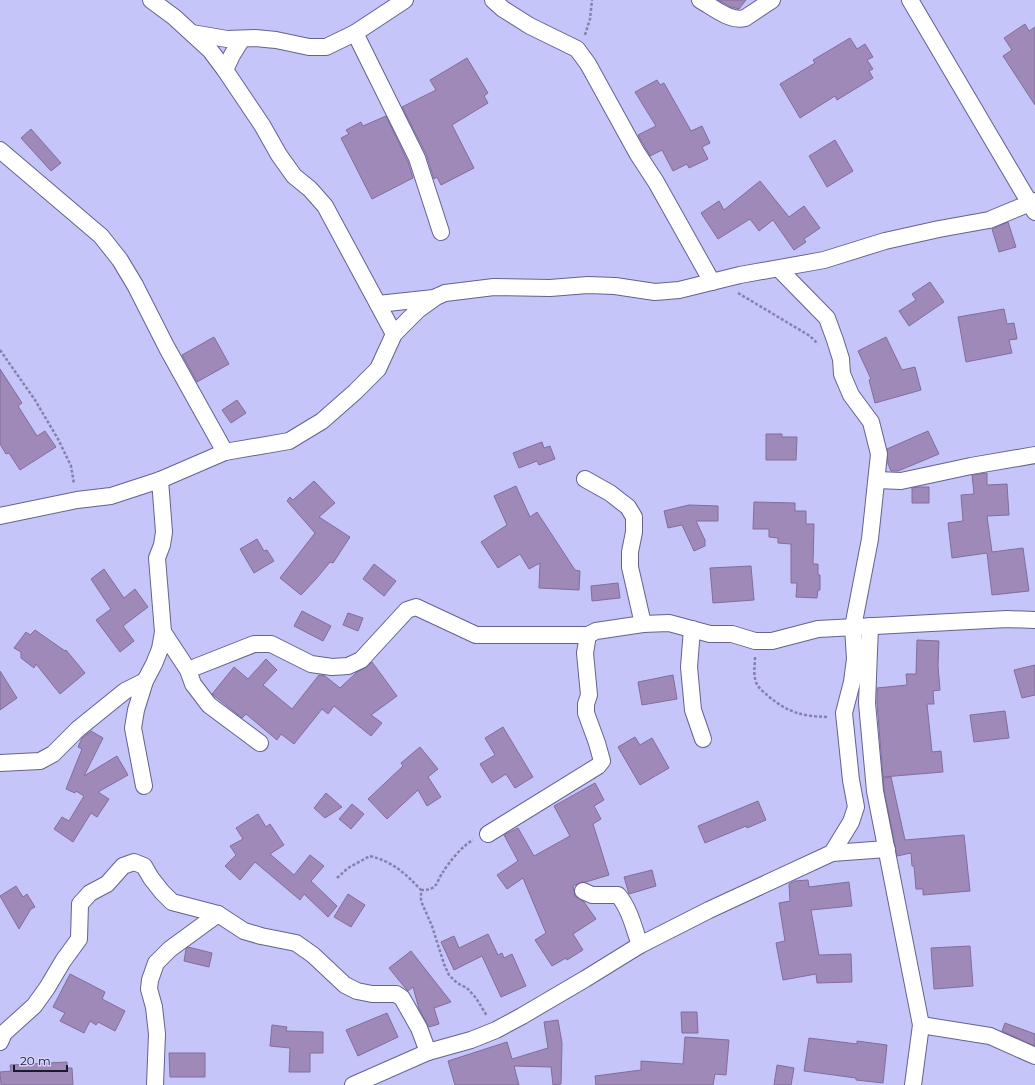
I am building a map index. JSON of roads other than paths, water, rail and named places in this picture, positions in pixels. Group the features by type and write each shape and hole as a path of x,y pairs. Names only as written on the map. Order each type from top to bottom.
{"street":[{"path":"151,0 174,17 210,50 262,125 279,155 294,176 310,189 325,206 394,334"},
{"path":"192,33 227,38 276,40 309,48 326,47 355,33 405,0"},
{"path":"493,0 503,9 530,26 577,49 588,64 712,282"},
{"path":"700,0 731,17 740,20 772,0"},
{"path":"0,516 77,500 111,496 160,480 225,452 289,441 322,421 355,392 378,369 394,334 418,310 436,297 445,293 494,287 550,288 588,285 615,286 655,292 680,290 740,276 824,260 885,242 939,229 989,220 1033,206 910,0"},
{"path":"355,33 417,158 442,232"},
{"path":"225,70 242,39"},
{"path":"0,150 101,236 120,260 136,285 167,348 225,452"},
{"path":"779,269 827,318 841,359 842,374 851,395 871,422 879,454 870,539 853,627 855,659 852,682 844,713 851,780 856,807 851,822 832,853"},
{"path":"378,304 436,297"},
{"path":"876,480 901,481 971,466 1035,455"},
{"path":"585,479 610,493 628,507 634,517 630,567 643,624"},
{"path":"144,786 133,728 136,710 146,681 160,649 163,632 157,569 157,558 162,545 164,532 160,480"},
{"path":"188,670 254,644 271,644 311,664 332,667 348,666 361,660 406,610 416,608 476,635 588,635 596,631 643,624 669,623 710,634 732,634 755,641 772,641 818,629 1007,619 1035,620"},
{"path":"870,626 867,703 875,791 921,1025 913,1085"},
{"path":"692,629 689,667 693,710 703,739"},
{"path":"163,632 188,670 193,684 209,705 260,743"},
{"path":"488,834 598,766 602,761 586,713 586,704 589,695 585,653 588,635"},
{"path":"0,763 40,760 53,754 78,729 125,691 146,681"},
{"path":"353,1085 428,1052 471,1040 496,1030 579,983 640,945 709,910 832,853 887,849"},
{"path":"0,1042 4,1033 34,1006 48,988 63,961 79,939 80,904 90,892 107,884 123,866 134,862 144,866 151,878 172,902 218,914 244,931 296,943 312,955 345,985 357,991 372,994 396,994 402,998 419,1028 428,1052"},
{"path":"583,891 592,895 618,895 631,919 640,945"},
{"path":"155,1085 157,1034 154,1007 149,989 150,980 156,963 170,948 218,914"},
{"path":"921,1025 990,1036 1035,1056"}]}
